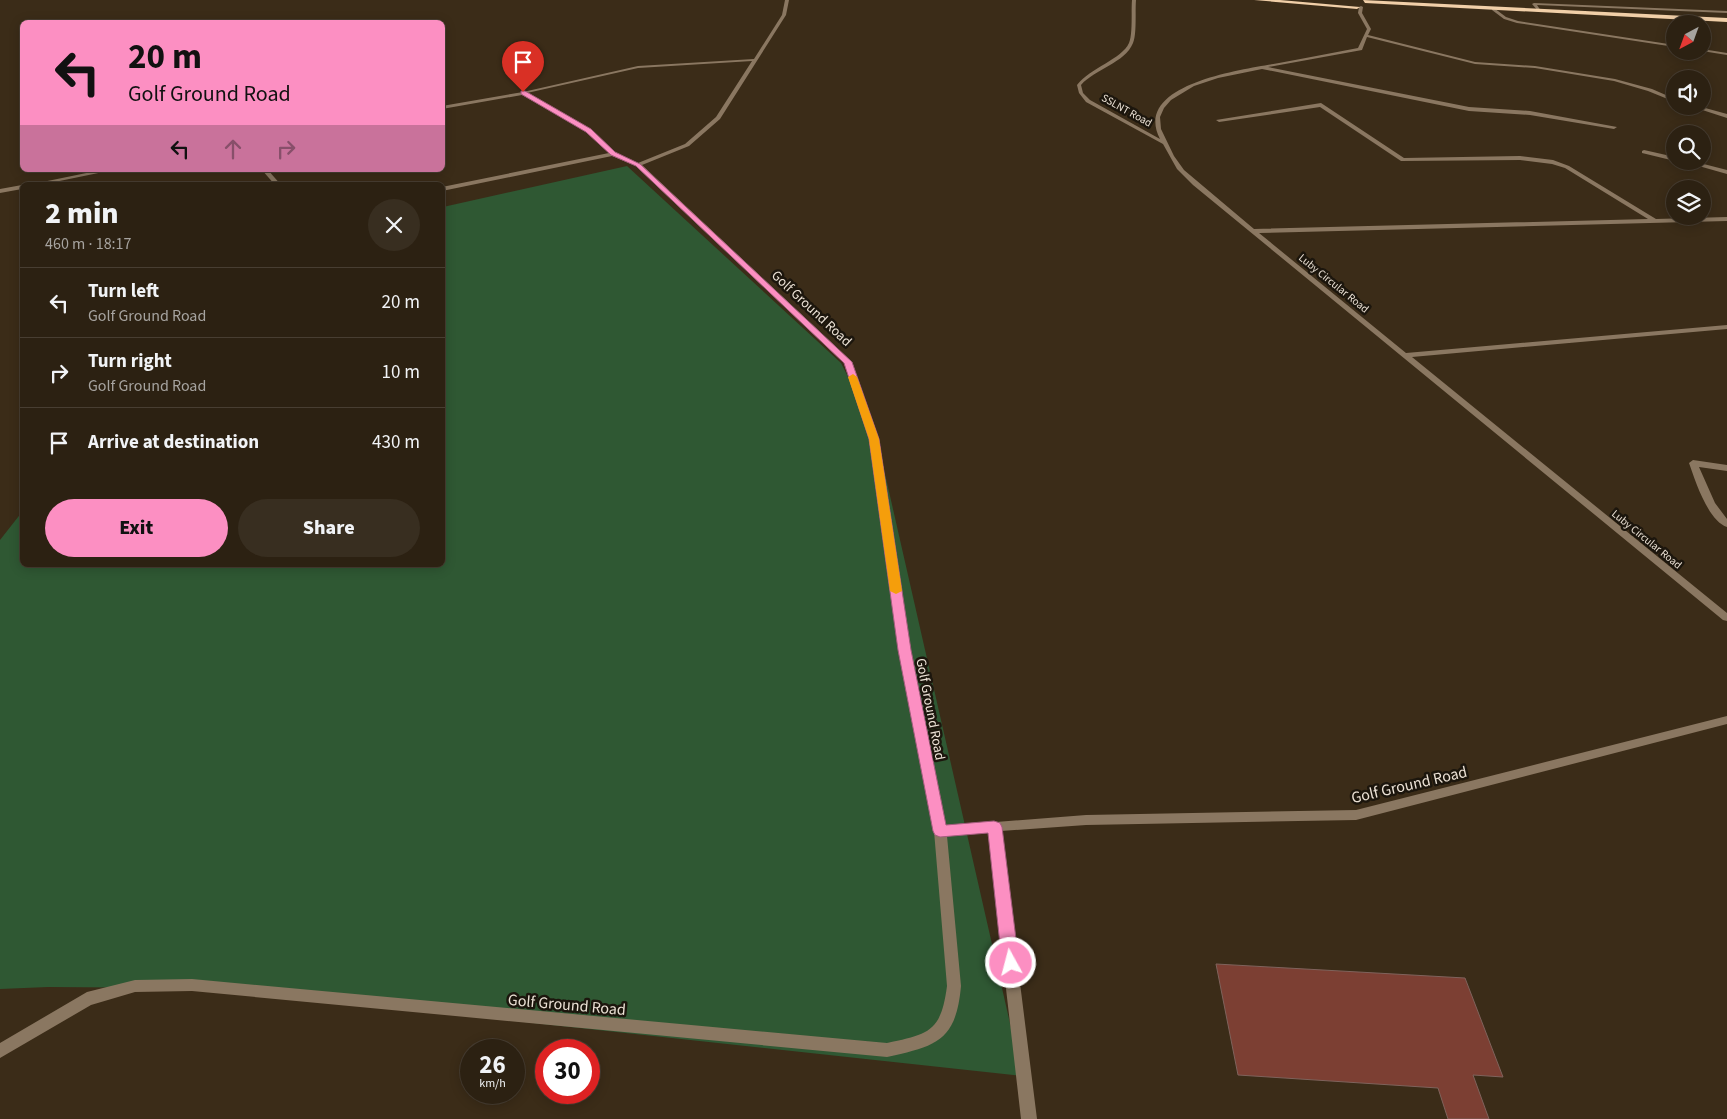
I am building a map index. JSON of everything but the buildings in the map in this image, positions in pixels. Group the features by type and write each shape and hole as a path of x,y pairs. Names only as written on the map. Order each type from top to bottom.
{"highway":[{"path":"1257,0 1727,20"},
{"path":"1328,0 1377,5 1370,8 1466,8"}],"street":[{"path":"638,165 687,145 718,118 784,15 787,0"},
{"name":"SSLNT Road","path":"1134,0 1132,42 1130,47 1083,79 1079,85 1081,93 1088,100 1164,143"},
{"path":"1360,3 1360,13 1370,29 1367,36 1475,64 1535,67 1615,80 1650,90 1666,97"},
{"path":"1539,11 1534,4 1727,12"},
{"path":"1493,9 1505,18 1517,22 1666,45"},
{"name":"Luby Circular Road","path":"1367,36 1360,49 1208,78 1175,94 1164,104 1159,116 1158,128 1172,158 1186,176 1727,618"},
{"path":"1711,51 1727,54"},
{"path":"445,107 638,67 754,60"},
{"path":"1258,67 1461,108 1486,112 1536,114 1614,127"},
{"name":"Golf Ground Road","path":"0,1051 87,1000 134,986 192,985 887,1050 924,1042 942,1030 953,1008 954,986 940,831 904,650 874,439 848,362 638,165 613,154 588,130 523,92"},
{"path":"1219,120 1321,105 1403,160 1520,158 1552,162 1567,167 1655,221"},
{"path":"1711,111 1727,116"},
{"path":"1644,152 1666,157"},
{"path":"445,188 613,154"},
{"path":"1711,168 1727,172"},
{"path":"47,182 99,172"},
{"path":"267,172 275,182"},
{"path":"0,191 20,186"},
{"path":"1253,231 1727,219"},
{"path":"1405,355 1727,327"},
{"path":"1727,468 1693,463 1707,499 1721,519 1727,524"},
{"path":"1716,609 1727,607"},
{"name":"Golf Ground Road","path":"940,831 1086,820 1356,815 1727,720"},
{"path":"994,827 1029,1119"}],"green space":[{"path":"627,166 841,363 875,430 1022,1076 331,1001 192,988 48,987 0,989 0,540 20,515 20,567 445,567 445,207"}],"slow traffic":[{"path":"853,377 874,439 896,591"}],"route":[{"path":"523,92 588,130 613,154 638,165 848,362 874,439 904,650 940,831 994,827 1011,963"}]}
